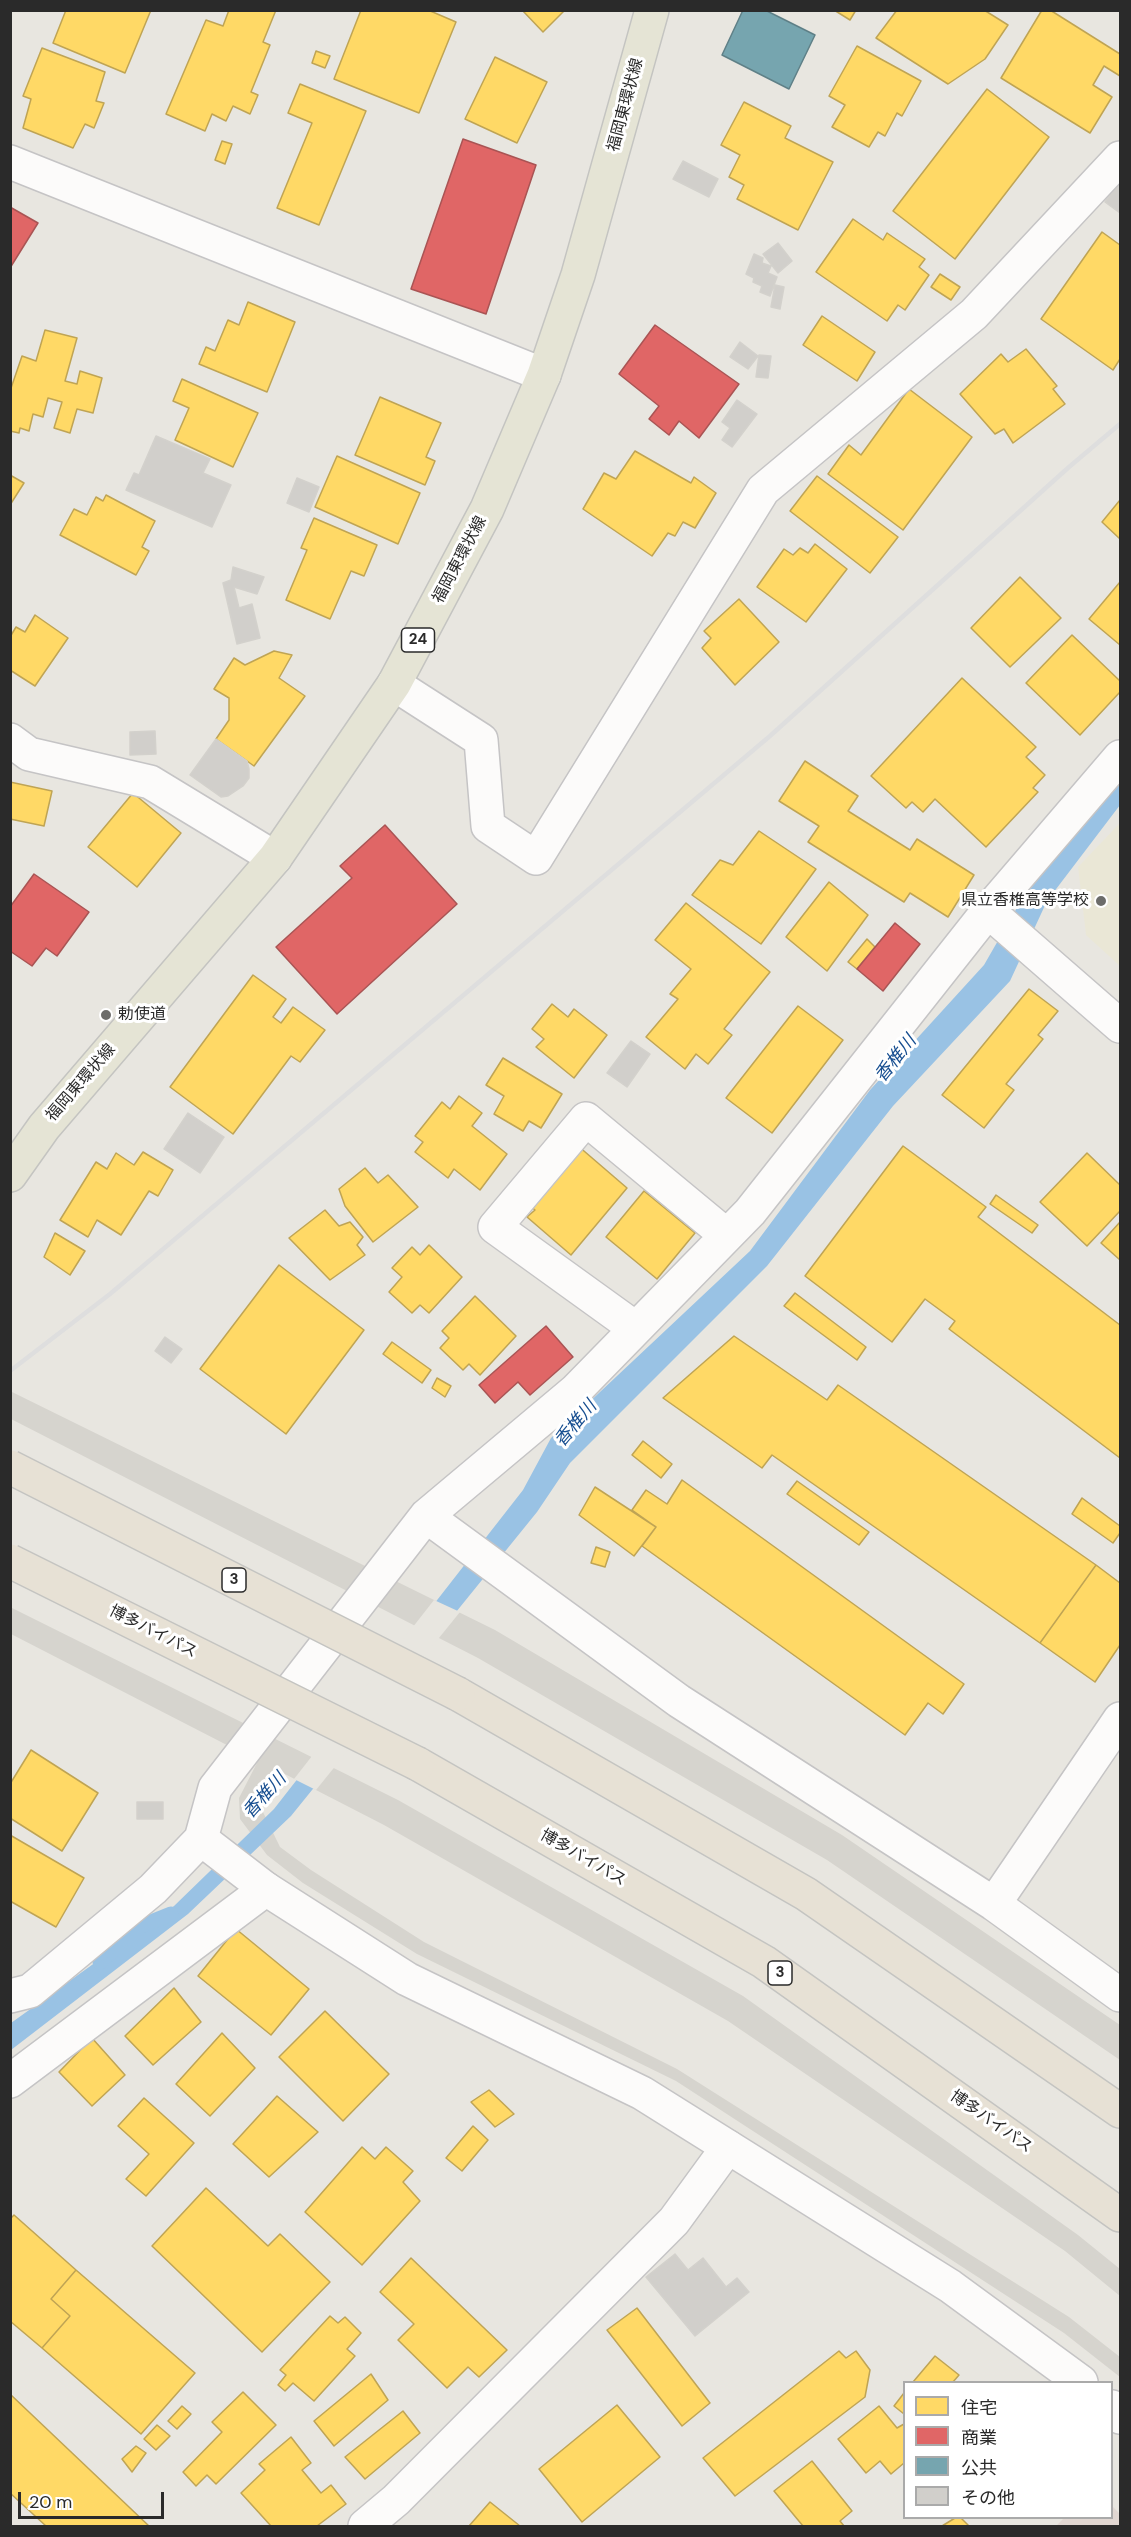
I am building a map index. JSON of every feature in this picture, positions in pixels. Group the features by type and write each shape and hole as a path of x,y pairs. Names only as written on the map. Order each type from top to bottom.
{"highway":[{"name":"3","path":"10,1467 458,1694 806,1894 1120,2111"},
{"name":"博多バイパス","path":"10,1560 418,1764 764,1962 1120,2215"}],"main road":[{"name":"福岡東環状線","path":"10,1175 44,1127 275,858 394,684 487,509 544,375 578,275 651,10"}],"street":[{"path":"394,684 481,740 488,826 536,858 763,490 974,314 1120,158"},
{"path":"10,162 544,375"},
{"path":"10,740 29,754 150,782 275,858"},
{"path":"10,1996 30,1991 145,1896 201,1839 215,1788 426,1516 575,1391 750,1212 988,910 1120,757"},
{"path":"988,910 1120,1026"},
{"path":"635,1328 495,1227 586,1119 726,1235"},
{"path":"426,1516 679,1701 994,1904 1120,1995"},
{"path":"994,1904 1120,1719"},
{"path":"201,1839 266,1889 407,1979 642,2093 950,2286 1080,2381"},
{"path":"10,2081 266,1889"},
{"path":"376,2523 674,2221 728,2147"}],"shaded area":[{"name":"県立香椎高等学校","path":"1120,823 1120,966 1086,935 1078,867"},
{"path":"10,1391 495,1630 842,1835 1120,2025 1120,2060 827,1860 478,1658 11,1419"},
{"path":"10,1607 398,1800 743,1996 1078,2235 1120,2269 1120,2296 1065,2251 728,2021 384,1825 279,1771 261,1799 262,1810 280,1847 311,1870 424,1942 677,2069 1069,2317 1120,2357 1120,2377 1064,2333 676,2081 417,1954 303,1883 267,1855 240,1819 239,1798 258,1761 11,1634"},
{"path":"1113,2507 1120,2514 1120,2526 1056,2526 1063,2519 1113,2519"}],"water":[{"path":"1120,766 1120,805 1047,901 1010,981 893,1106 767,1266 570,1463 537,1512 291,1816 188,1914 11,2050 11,2023 174,1906 274,1809 523,1490 551,1438 750,1251 870,1090 984,965 1030,885"}],"pier":[{"path":"434,1600 460,1612 316,1790 294,1779"}],"building: 住宅":[{"path":"66,10 151,10 125,73 53,43"},
{"path":"229,10 276,10 263,42 270,45 251,92 258,95 250,114 233,106 226,121 212,114 205,131 166,114 206,20 223,26"},
{"path":"361,10 428,10 456,22 419,113 334,79"},
{"path":"522,10 565,10 543,32"},
{"path":"834,10 856,10 850,20"},
{"path":"897,10 984,10 1008,25 985,59 948,84 876,38"},
{"path":"1042,10 1050,10 1120,54 1120,76 1104,66 1093,85 1112,97 1090,133 1001,78"},
{"path":"857,46 921,81 902,116 897,113 885,136 878,132 869,147 832,127 845,105 829,96"},
{"path":"42,48 105,72 96,101 104,103 94,128 85,124 73,148 23,128 31,99 23,96"},
{"path":"316,51 330,56 325,68 312,63"},
{"path":"495,57 547,82 517,143 465,119"},
{"path":"300,84 366,111 319,225 277,208 312,123 288,113"},
{"path":"987,89 1049,137 955,259 893,211"},
{"path":"744,102 791,126 785,138 833,162 798,230 737,199 744,185 729,177 740,155 721,145"},
{"path":"222,141 232,144 225,164 215,160"},
{"path":"853,219 883,240 887,233 925,259 919,267 929,275 905,310 898,305 887,321 816,272"},
{"path":"1102,232 1120,245 1120,359 1113,370 1041,319"},
{"path":"940,274 960,287 951,300 931,287"},
{"path":"248,302 295,322 267,392 199,364 206,347 215,351 228,320 239,325"},
{"path":"822,316 875,352 857,381 803,345"},
{"path":"45,330 77,338 65,381 77,384 80,371 102,378 93,413 77,409 70,433 54,428 62,402 48,398 43,417 33,414 29,431 20,428 19,433 10,431 10,391 22,356 36,361"},
{"path":"1026,349 1057,386 1053,389 1065,404 1013,443 1004,429 995,434 960,394 1001,354 1008,362"},
{"path":"182,379 258,413 233,467 175,440 189,408 173,401"},
{"path":"909,389 972,437 903,530 828,474 849,445 861,455"},
{"path":"380,397 441,423 426,457 435,461 425,485 355,455"},
{"path":"635,451 691,483 694,477 716,493 695,528 683,522 675,536 668,533 652,556 583,509 604,473 616,479"},
{"path":"337,456 420,493 398,544 315,507"},
{"path":"10,475 24,483 10,505"},
{"path":"817,476 898,537 870,573 790,511"},
{"path":"106,495 155,521 142,547 149,551 136,575 60,535 74,509 87,515 96,497 103,501"},
{"path":"1120,500 1120,539 1102,522"},
{"path":"314,518 377,545 364,576 351,571 330,619 286,600 307,550 301,548"},
{"path":"815,544 847,569 806,622 757,587 784,549 793,555 800,548 808,553"},
{"path":"1020,577 1061,618 1010,667 971,628"},
{"path":"1120,582 1120,645 1089,619"},
{"path":"739,599 779,642 735,685 702,648 711,638 704,631"},
{"path":"35,615 68,638 35,686 10,670 10,637 16,627 25,632"},
{"path":"1072,635 1120,681 1120,692 1080,735 1026,683"},
{"path":"274,651 292,655 279,678 305,696 254,766 216,739 229,720 229,698 214,689 234,658 245,665"},
{"path":"962,678 1036,747 1026,757 1045,775 1033,788 1038,792 986,847 935,799 923,812 912,802 906,808 871,776"},
{"path":"805,761 858,796 848,811 910,850 917,839 974,875 948,917 910,893 904,902 808,842 819,826 779,801"},
{"path":"10,782 52,791 44,826 10,819"},
{"path":"133,793 181,833 137,887 88,847"},
{"path":"759,831 816,869 761,944 692,895 720,860 733,865"},
{"path":"829,882 868,915 827,971 786,937"},
{"path":"686,903 770,972 724,1029 732,1035 708,1064 696,1054 685,1069 646,1037 678,999 670,994 691,969 655,940"},
{"path":"867,939 875,947 857,969 848,962"},
{"path":"253,975 286,999 273,1017 281,1023 293,1007 325,1030 300,1062 291,1056 233,1134 170,1087"},
{"path":"1029,989 1058,1011 1038,1035 1043,1039 1006,1084 1014,1090 984,1128 942,1095"},
{"path":"552,1004 568,1017 574,1009 607,1035 574,1078 536,1047 544,1039 532,1029"},
{"path":"798,1006 843,1040 772,1133 726,1098"},
{"path":"503,1058 562,1094 541,1128 529,1121 523,1131 494,1114 504,1096 486,1085"},
{"path":"459,1096 482,1113 472,1126 507,1154 480,1190 454,1169 448,1178 415,1152 423,1142 415,1136 442,1102 450,1109"},
{"path":"577,1145 627,1188 571,1255 527,1217 535,1210 530,1206"},
{"path":"903,1146 986,1207 978,1217 1120,1325 1120,1458 949,1329 955,1321 925,1299 892,1342 805,1276"},
{"path":"143,1152 173,1170 158,1196 149,1191 121,1235 97,1220 88,1237 60,1220 96,1162 107,1169 116,1153 134,1165"},
{"path":"1087,1153 1120,1185 1120,1211 1087,1246 1040,1202"},
{"path":"365,1168 378,1183 388,1175 418,1207 373,1242 345,1206 339,1189"},
{"path":"644,1191 695,1233 657,1279 606,1237"},
{"path":"996,1195 1038,1225 1032,1233 990,1204"},
{"path":"325,1210 339,1226 350,1222 363,1237 357,1245 365,1255 330,1280 289,1238"},
{"path":"1120,1222 1120,1260 1101,1243"},
{"path":"55,1233 85,1251 70,1275 44,1257"},
{"path":"429,1245 462,1277 429,1313 420,1305 412,1313 389,1292 402,1277 392,1268 412,1247 420,1255"},
{"path":"279,1265 364,1330 286,1434 200,1369"},
{"path":"795,1293 866,1347 857,1360 784,1306"},
{"path":"475,1296 516,1336 480,1375 469,1364 463,1370 440,1348 449,1338 442,1331"},
{"path":"734,1336 827,1400 838,1385 1096,1565 1040,1643 772,1455 762,1468 663,1398"},
{"path":"392,1342 431,1370 422,1383 383,1354"},
{"path":"437,1378 451,1386 445,1397 432,1388"},
{"path":"643,1441 672,1464 661,1478 632,1455"},
{"path":"682,1480 964,1684 943,1714 928,1703 905,1735 642,1546 656,1527 632,1510 646,1490 667,1504"},
{"path":"797,1481 869,1532 859,1545 787,1494"},
{"path":"595,1487 656,1527 634,1556 579,1515"},
{"path":"1082,1498 1120,1526 1120,1533 1113,1543 1072,1514"},
{"path":"596,1547 610,1552 605,1567 591,1563"},
{"path":"1096,1565 1120,1583 1120,1645 1095,1682 1040,1643"},
{"path":"31,1750 98,1793 62,1851 10,1818 10,1784"},
{"path":"10,1835 84,1878 56,1927 10,1901"},
{"path":"236,1929 309,1989 271,2035 198,1976"},
{"path":"174,1988 201,2022 153,2065 125,2036"},
{"path":"325,2011 389,2074 343,2121 279,2057"},
{"path":"222,2033 255,2068 210,2116 176,2084"},
{"path":"92,2038 125,2075 92,2106 59,2072"},
{"path":"489,2090 514,2114 495,2127 471,2102"},
{"path":"277,2096 318,2132 269,2177 233,2144"},
{"path":"144,2098 194,2143 146,2196 126,2179 149,2154 118,2126"},
{"path":"473,2126 488,2140 462,2171 446,2158"},
{"path":"362,2147 375,2159 386,2147 413,2171 403,2182 420,2201 362,2265 305,2212"},
{"path":"206,2188 268,2246 280,2234 330,2282 262,2352 152,2246"},
{"path":"14,2215 76,2270 51,2299 70,2316 42,2348 10,2321 10,2219"},
{"path":"411,2258 507,2350 479,2377 468,2367 447,2388 398,2340 414,2324 380,2292"},
{"path":"76,2270 195,2373 141,2434 42,2348 70,2316 51,2299"},
{"path":"637,2308 710,2403 682,2426 607,2330"},
{"path":"330,2316 338,2323 345,2317 361,2333 347,2349 355,2356 314,2401 293,2383 285,2391 278,2385 286,2375 280,2370"},
{"path":"839,2351 846,2358 856,2351 870,2370 865,2397 735,2496 703,2458"},
{"path":"935,2356 959,2375 954,2381 914,2381"},
{"path":"371,2374 388,2400 334,2446 314,2421"},
{"path":"243,2392 276,2425 216,2484 207,2475 196,2486 183,2472 222,2432 212,2422"},
{"path":"10,2394 149,2526 46,2526 10,2493"},
{"path":"903,2394 903,2413 894,2406"},
{"path":"617,2405 660,2457 582,2522 539,2469"},
{"path":"182,2406 191,2414 177,2429 168,2421"},
{"path":"879,2406 897,2428 903,2425 903,2464 891,2474 880,2461 866,2473 838,2439"},
{"path":"403,2411 420,2433 365,2479 345,2457"},
{"path":"157,2425 170,2436 156,2450 144,2439"},
{"path":"291,2437 311,2463 302,2470 321,2493 331,2485 346,2504 317,2526 271,2526 241,2493 265,2470 259,2464"},
{"path":"136,2446 146,2453 132,2472 122,2459"},
{"path":"812,2461 852,2511 840,2521 844,2526 803,2526 774,2491"},
{"path":"490,2502 520,2526 469,2526"},
{"path":"953,2519 962,2519 969,2526 942,2526"}],"building: 商業":[{"path":"463,139 536,165 486,314 411,289"},
{"path":"10,207 38,223 10,268"},
{"path":"655,325 739,384 699,438 679,421 669,435 649,419 659,406 619,374"},
{"path":"385,825 457,904 337,1014 276,947 352,878 340,866"},
{"path":"34,874 89,912 57,956 46,948 32,966 10,951 10,907"},
{"path":"895,923 920,944 883,991 857,969"},
{"path":"546,1326 573,1357 530,1395 518,1382 495,1403 479,1385"}],"building: 公共":[{"path":"743,10 765,10 815,35 789,89 722,55"}],"building: その他":[{"path":"683,161 718,179 709,197 673,179"},
{"path":"1120,180 1120,213 1105,202"},
{"path":"778,243 792,261 778,273 763,254"},
{"path":"754,254 763,258 762,263 771,266 768,273 777,277 770,296 760,292 762,286 753,282 754,278 746,274"},
{"path":"775,285 784,287 780,309 771,307"},
{"path":"740,342 758,356 748,369 730,357"},
{"path":"759,355 771,356 768,378 756,377"},
{"path":"737,400 757,414 732,447 722,440 730,428 722,422"},
{"path":"156,436 210,459 203,473 231,485 212,527 126,490 134,473 139,475"},
{"path":"297,478 319,487 309,512 287,503"},
{"path":"233,567 264,577 257,594 234,587 239,608 252,604 260,638 237,644 223,583 231,580"},
{"path":"155,731 156,754 130,755 130,732"},
{"path":"216,739 247,761 249,769 249,778 243,786 228,796 221,797 190,775"},
{"path":"631,1041 650,1054 627,1087 607,1073"},
{"path":"188,1113 224,1137 200,1173 164,1149"},
{"path":"165,1337 182,1349 171,1363 155,1351"},
{"path":"137,1802 163,1802 163,1819 137,1819"},
{"path":"675,2254 688,2270 703,2258 726,2287 737,2278 749,2292 695,2336 646,2277"}],"waterway":[{"name":"香椎川","path":"100,1962 141,1926 171,1914"}],"railway":[{"path":"10,1371 110,1294 770,736 1069,467 1120,424"}],"place":[{"name":"県立香椎高等学校","path":"1101,901"},
{"name":"勅使道","path":"106,1015"}]}
